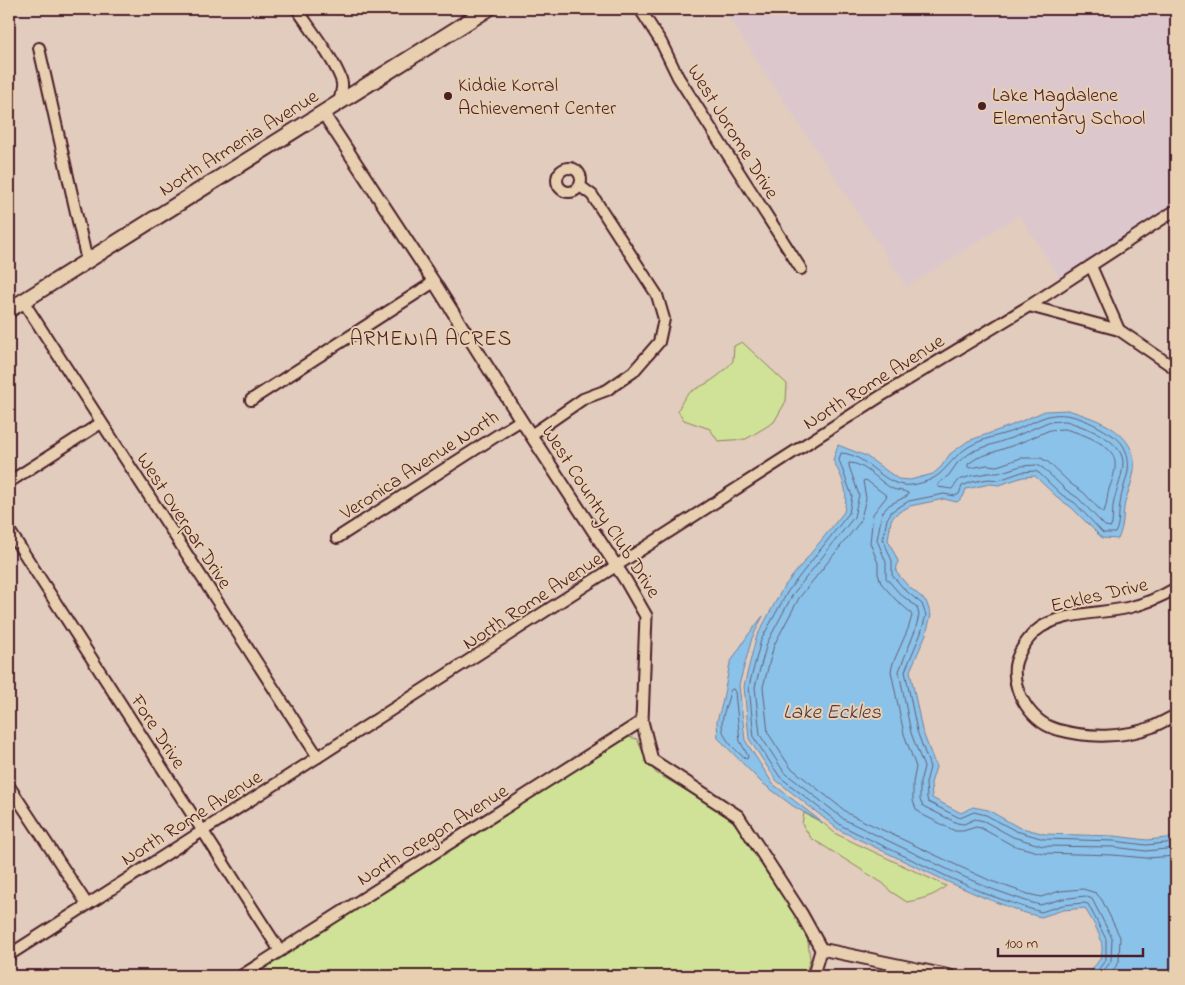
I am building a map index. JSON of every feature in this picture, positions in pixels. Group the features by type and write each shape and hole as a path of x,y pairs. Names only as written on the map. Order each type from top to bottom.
{"main road":[{"name":"North Armenia Avenue","path":"13,306 488,9"}],"street":[{"path":"297,9 328,55 338,74 342,84 339,102"},
{"name":"West Jorome Drive","path":"640,9 661,42 678,77 801,269"},
{"path":"39,48 87,261"},
{"name":"West Country Club Drive","path":"323,113 434,282 646,616 642,721 652,760 738,816 801,913 821,949"},
{"path":"531,435 583,399 607,390 633,372 659,342 664,319 657,295 592,195 580,186"},
{"name":"North Rome Avenue","path":"9,955 881,396 1029,306 1176,210"},
{"path":"1091,266 1119,330"},
{"path":"251,400 434,282"},
{"name":"West Overpar Drive","path":"13,306 101,423 318,757"},
{"path":"1029,306 1119,330 1176,369"},
{"name":"Veronica Avenue North","path":"336,538 521,420"},
{"path":"9,482 101,423"},
{"name":"Fore Drive","path":"9,530 280,951"},
{"name":"Eckles Drive","path":"1176,588 1162,596 1128,608 1051,621 1035,631 1020,651 1015,665 1016,680 1022,698 1031,713 1043,724 1058,730 1110,737 1152,727 1176,715"},
{"name":"North Oregon Avenue","path":"241,976 642,721"},
{"path":"9,786 87,904"},
{"path":"813,976 821,949 950,976"}],"shaded area":[{"name":"Lake Magdalene Elementary School","path":"723,9 1176,9 1176,204 1061,280 1019,215 907,287"}],"green space":[{"path":"742,342 787,384 786,401 774,422 746,439 718,441 710,429 684,420 678,411 687,395 716,377 733,361 734,346"},
{"path":"624,736 637,739 645,757 656,773 720,810 735,824 756,851 801,922 808,942 810,959 805,976 251,976"},
{"path":"804,813 823,823 836,834 946,886 933,895 907,902 890,891 884,884 811,838 802,824"}],"water":[{"name":"Lake Eckles","path":"1068,410 1109,426 1126,440 1131,449 1134,470 1125,502 1118,539 1102,538 1071,507 1059,499 1035,476 1023,477 999,485 990,484 966,489 963,497 957,502 944,499 910,506 896,514 891,520 888,540 898,561 896,572 908,586 926,601 931,615 926,634 910,671 922,730 936,767 931,783 932,798 961,813 973,807 988,810 1018,827 1045,834 1114,836 1147,840 1176,837 1176,976 1088,976 1100,959 1102,944 1098,931 1085,908 1063,910 1041,917 1022,912 946,881 839,830 776,780 749,739 744,686 756,638 783,588 844,512 846,497 844,485 833,460 838,445 866,456 898,479 910,480 933,474 941,467 950,454 968,441 1045,411"},
{"path":"763,616 752,638 739,685 745,740 773,784 823,823 793,806 761,782 718,738 717,721 730,663"}],"place":[{"name":"Kiddie Korral Achievement Center","path":"448,96"},
{"name":"Lake Magdalene Elementary School","path":"982,106"}],"district":[{"name":"ARMENIA ACRES","path":"431,338"}]}
